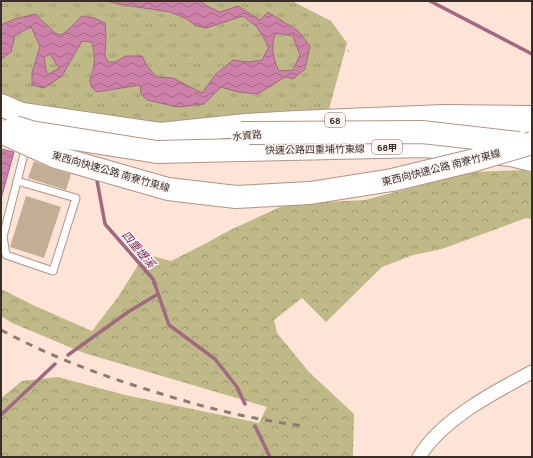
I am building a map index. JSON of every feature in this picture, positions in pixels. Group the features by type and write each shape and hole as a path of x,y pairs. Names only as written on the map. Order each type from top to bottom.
{"highway":[{"name":"68","path":"9,101 22,114 160,134 246,125 298,122 444,116 532,117"},
{"name":"68甲","path":"1,122 31,132 157,152 241,142"},
{"name":"東西向快速公路 南寮竹東線","path":"1,132 56,156 168,189 236,197 310,194 392,180 532,145"},
{"name":"快速公路四重埔竹東線","path":"241,142 422,132 532,145"},
{"name":"68甲","path":"160,134 241,142"},
{"name":"快速公路四重埔竹東線","path":"241,142 426,146 510,155 532,160"}],"street":[{"name":"水資路","path":"1,113 24,121 90,132 148,139 191,140 376,123 452,123 495,128 532,128"},
{"name":"水資路","path":"495,128 532,138"},
{"path":"419,457 442,429 473,406 532,372"}],"lane":[{"path":"17,181 76,198 54,271 6,255 2,237 32,122"}],"path":[{"path":"1,2 10,1"},
{"path":"9,101 14,93 26,62 26,37 17,1"},
{"path":"20,1 106,16 135,34 166,43 184,55 193,75 194,120"},
{"path":"106,16 111,1"},
{"path":"264,1 297,10 321,33 326,51 319,75 304,93 285,107"},
{"path":"326,51 350,51"}],"green space":[{"path":"1,1 292,1 331,21 347,43 328,113 167,126 99,120 1,99"},
{"path":"524,170 532,173 532,219 526,218 442,249 413,255 382,267 326,322 302,298 274,320 277,333 309,372 354,414 353,457 1,457 1,398 22,381 58,377 125,395 259,423 267,407 84,353 12,323 1,316 1,289 92,331 118,297 145,254 171,261 230,230 287,204 365,200 471,172"}],"water":[{"path":"107,1 200,1 220,12 238,6 260,20 268,12 298,31 310,46 305,69 293,79 285,77 258,94 238,92 221,87 204,104 178,107 147,100 141,94 140,85 97,92 93,89 90,82 94,61 92,42 82,41 62,76 44,88 32,85 32,73 40,46 31,27 15,35 11,52 1,59 1,25 15,19 35,14 55,33 61,35 82,16 94,18 105,23 105,56 108,62 115,62 126,56 142,56 147,66 157,77 173,78 202,93 216,74 233,60 248,62 262,60 269,47 257,27 243,16 206,28 195,25 187,19 170,12","holes":["276,33 293,36 300,55 293,70 279,71 274,57 273,48","50,54 59,68 47,75 44,57"]},
{"path":"1,149 14,152 1,199"}],"building":[{"path":"34,161 71,174 66,190 28,178"},
{"path":"26,196 61,207 44,258 10,247"}],"waterway":[{"path":"430,1 532,54"},
{"name":"四重壢溪","path":"96,175 105,224 153,279 169,325 215,359 237,387 245,404"},
{"name":"四重壢溪","path":"68,355 128,312 158,294"},
{"name":"四重壢溪","path":"1,415 55,364"},
{"path":"255,426 270,457"}],"railway":[{"path":"1,330 41,350 102,374 144,388 233,414 304,426"}]}
